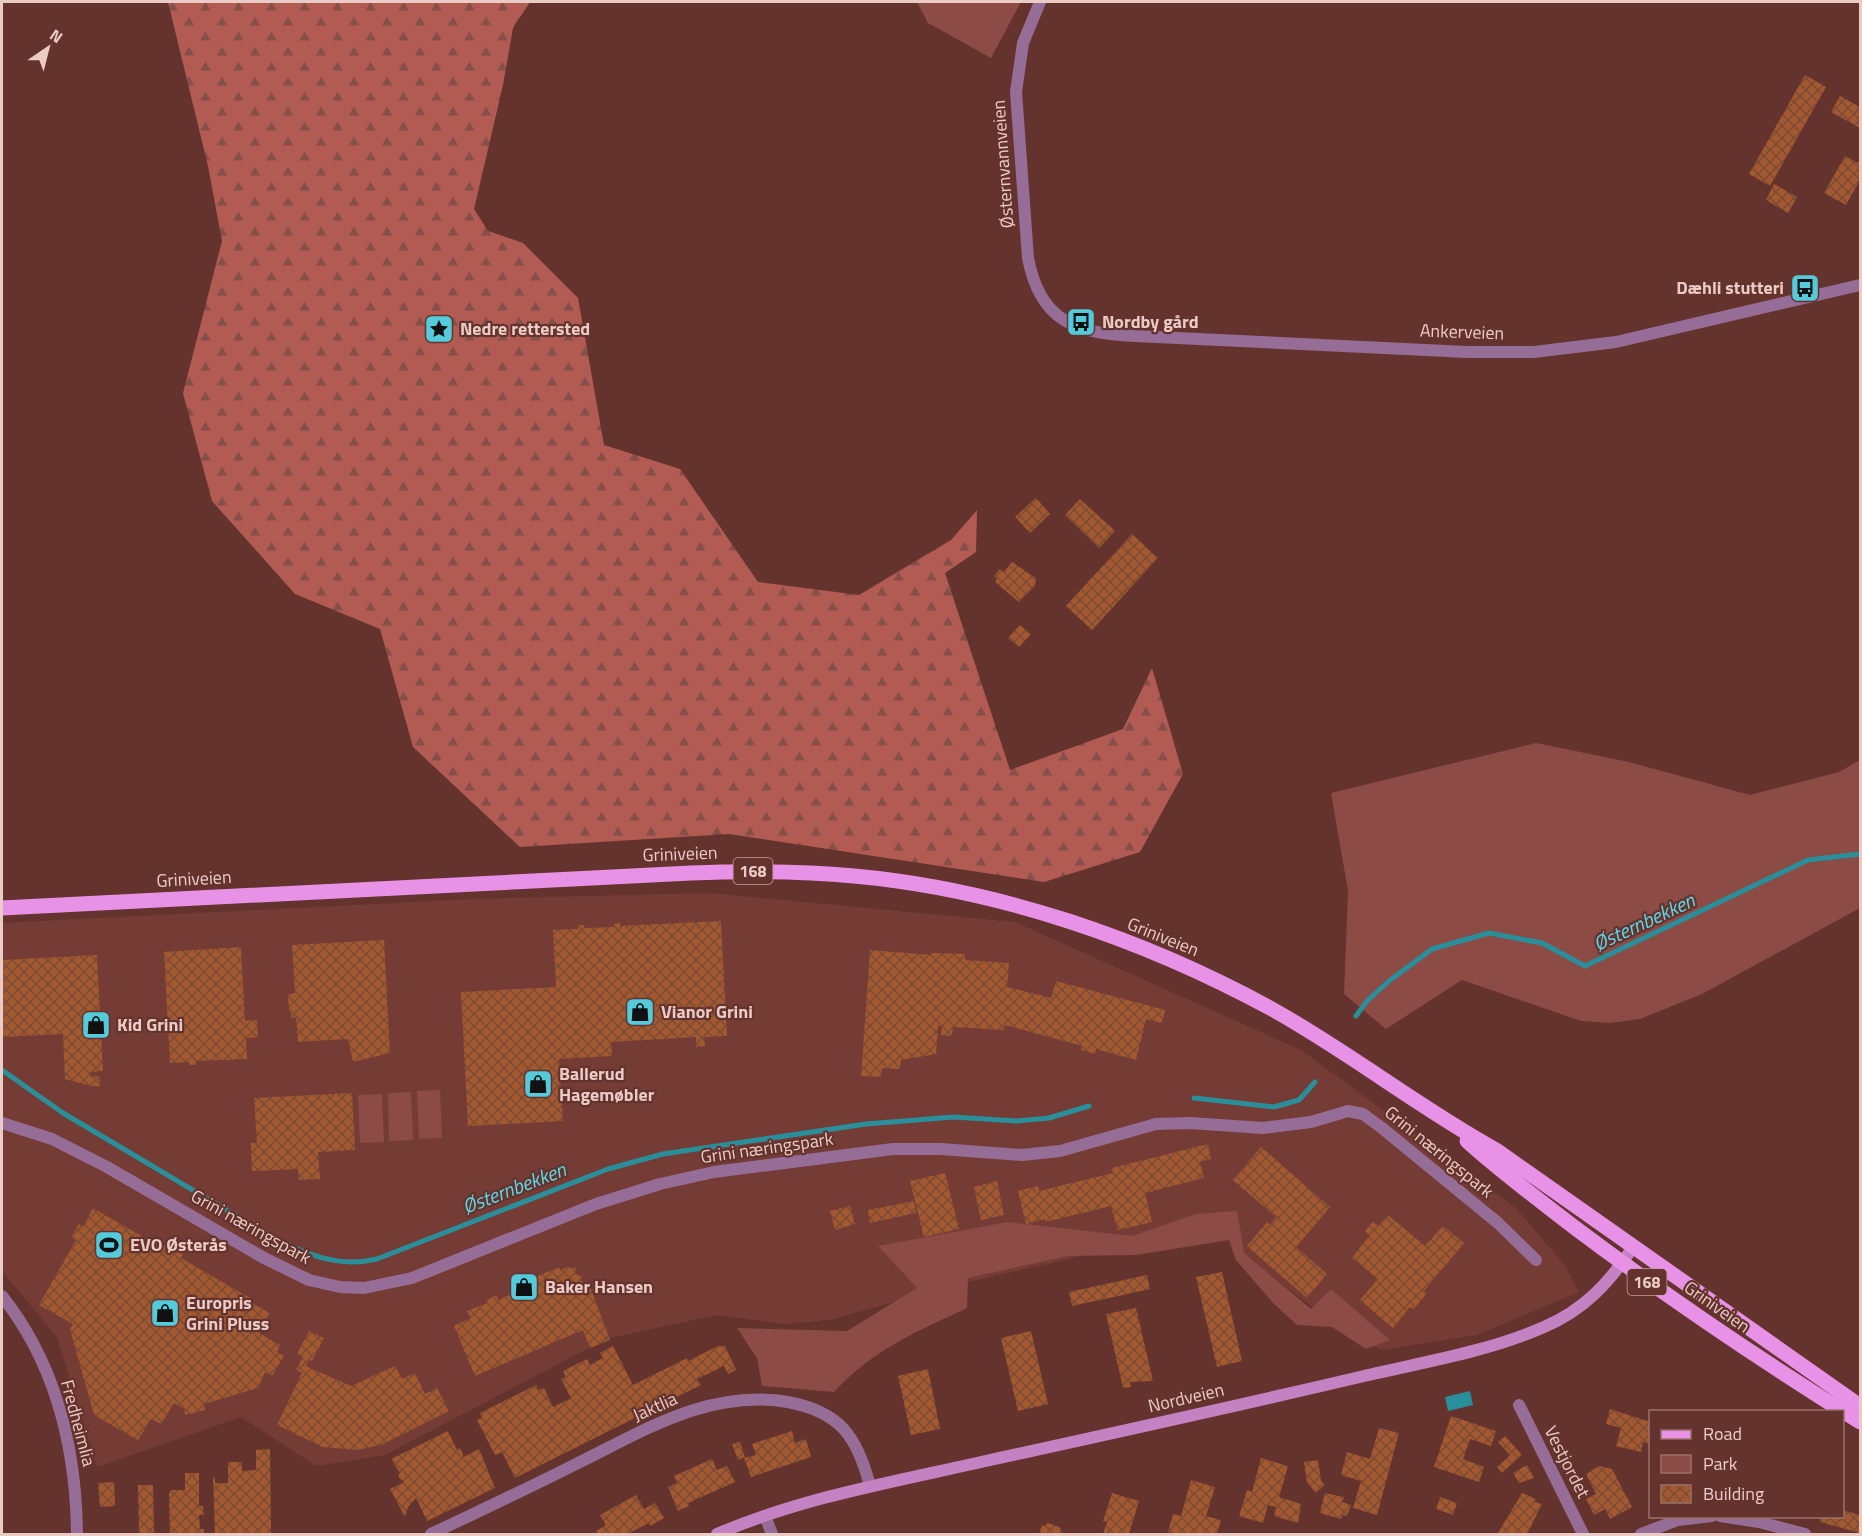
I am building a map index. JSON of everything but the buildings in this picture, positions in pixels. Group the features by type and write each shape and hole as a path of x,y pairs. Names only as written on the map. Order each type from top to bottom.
{"main road":[{"name":"Griniveien","path":"2,908 721,872 808,873 904,883 1027,910 1124,942 1177,963 1270,1008 1314,1034 1447,1123 1496,1150 1860,1406"},
{"name":"Griniveien","path":"1447,1123 1489,1162 1622,1263 1714,1330 1841,1410"},
{"name":"Nordveien","path":"717,1534 765,1516 870,1486 1173,1420 1491,1345 1544,1327 1586,1303 1622,1263 1633,1247"},
{"name":"Griniveien","path":"1844,1412 1860,1422"}],"street":[{"name":"Østernvannveien","path":"1040,2 1028,28 1018,64 1016,92 1018,141 1030,272 1040,296 1060,319"},
{"name":"Ankerveien","path":"1060,319 1081,329 1114,335 1467,352 1534,352 1616,342 1860,285"},
{"name":"Grini næringspark","path":"2,1123 52,1139 107,1167 264,1258 309,1280 340,1287 371,1287 412,1278 596,1204 660,1184 714,1172 893,1149 941,1149 1022,1155 1060,1151 1156,1124 1190,1123 1263,1128 1311,1122 1348,1111 1363,1114 1382,1128 1498,1223 1536,1260"},
{"name":"Fredheimlia","path":"2,1296 37,1350 57,1398 75,1484 77,1534"},
{"name":"Jaktlia","path":"431,1534 672,1417 720,1401 769,1399 813,1407 834,1419 846,1431 865,1469 870,1486"},
{"name":"Vestjordet","path":"1519,1405 1583,1534"},
{"path":"765,1516 772,1534"},
{"path":"1641,1534 1678,1520 1695,1518"},
{"path":"1733,1518 1805,1534"}],"shaded area":[{"path":"709,893 1015,922 1301,1050 1517,1209 1566,1267 1579,1292 1477,1335 1381,1350 1307,1303 1238,1252 1221,1231 1129,1245 947,1287 830,1320 785,1324 717,1315 606,1339 385,1455 316,1466 241,1417 97,1467 57,1337 2,1271 2,923 473,899"}],"green space":[{"path":"168,2 530,2 513,28 503,85 474,209 488,231 523,243 578,298 604,445 680,469 758,582 859,595 951,540 977,510 976,552 945,573 1010,770 1123,729 1152,668 1183,774 1140,852 1044,882 729,834 520,847 413,747 380,629 295,594 212,501 183,393 222,241 208,166"},
{"path":"917,2 1021,2 991,58 928,23"},
{"path":"1536,743 1629,762 1750,795 1839,772 1860,760 1860,908 1702,994 1640,1019 1610,1023 1581,1021 1462,980 1386,1029 1344,994 1348,891 1331,793"},
{"path":"440,1090 442,1138 419,1139 417,1091"},
{"path":"411,1092 413,1140 389,1141 388,1093"},
{"path":"382,1094 384,1142 360,1143 358,1095"},
{"path":"1237,1211 1244,1253 1311,1309 1331,1289 1390,1340 1366,1349 1332,1327 1297,1325 1273,1303 1236,1260 1229,1240 1136,1255 1068,1256 968,1278 967,1308 880,1353 864,1364 834,1392 762,1386 757,1358 737,1328 847,1331 917,1288 878,1246 1008,1222 1132,1236 1196,1214"}],"water":[{"path":"1470,1391 1473,1405 1448,1411 1445,1397"}],"waterway":[{"name":"Østernbekken","path":"1356,1016 1367,1001 1389,981 1432,949 1489,933 1542,943 1585,966 1808,860 1860,854"},
{"name":"Østernbekken","path":"2,1070 63,1113 275,1239 312,1255 350,1262 377,1259 608,1169 663,1154 866,1124 954,1117 1016,1121 1049,1118 1089,1106"},
{"name":"Østernbekken","path":"1194,1098 1274,1107 1299,1100 1315,1082"}],"place":[{"name":"Dæhli stutteri","path":"1805,288"},
{"name":"Nordby gård","path":"1081,322"},
{"name":"Nedre rettersted","path":"439,329"},
{"name":"Vianor Grini","path":"640,1012"},
{"name":"Kid Grini","path":"96,1025"},
{"name":"Ballerud Hagemøbler","path":"538,1084"},
{"name":"EVO Østerås","path":"109,1245"},
{"name":"Baker Hansen","path":"524,1287"},
{"name":"Europris Grini Pluss","path":"165,1313"}]}
